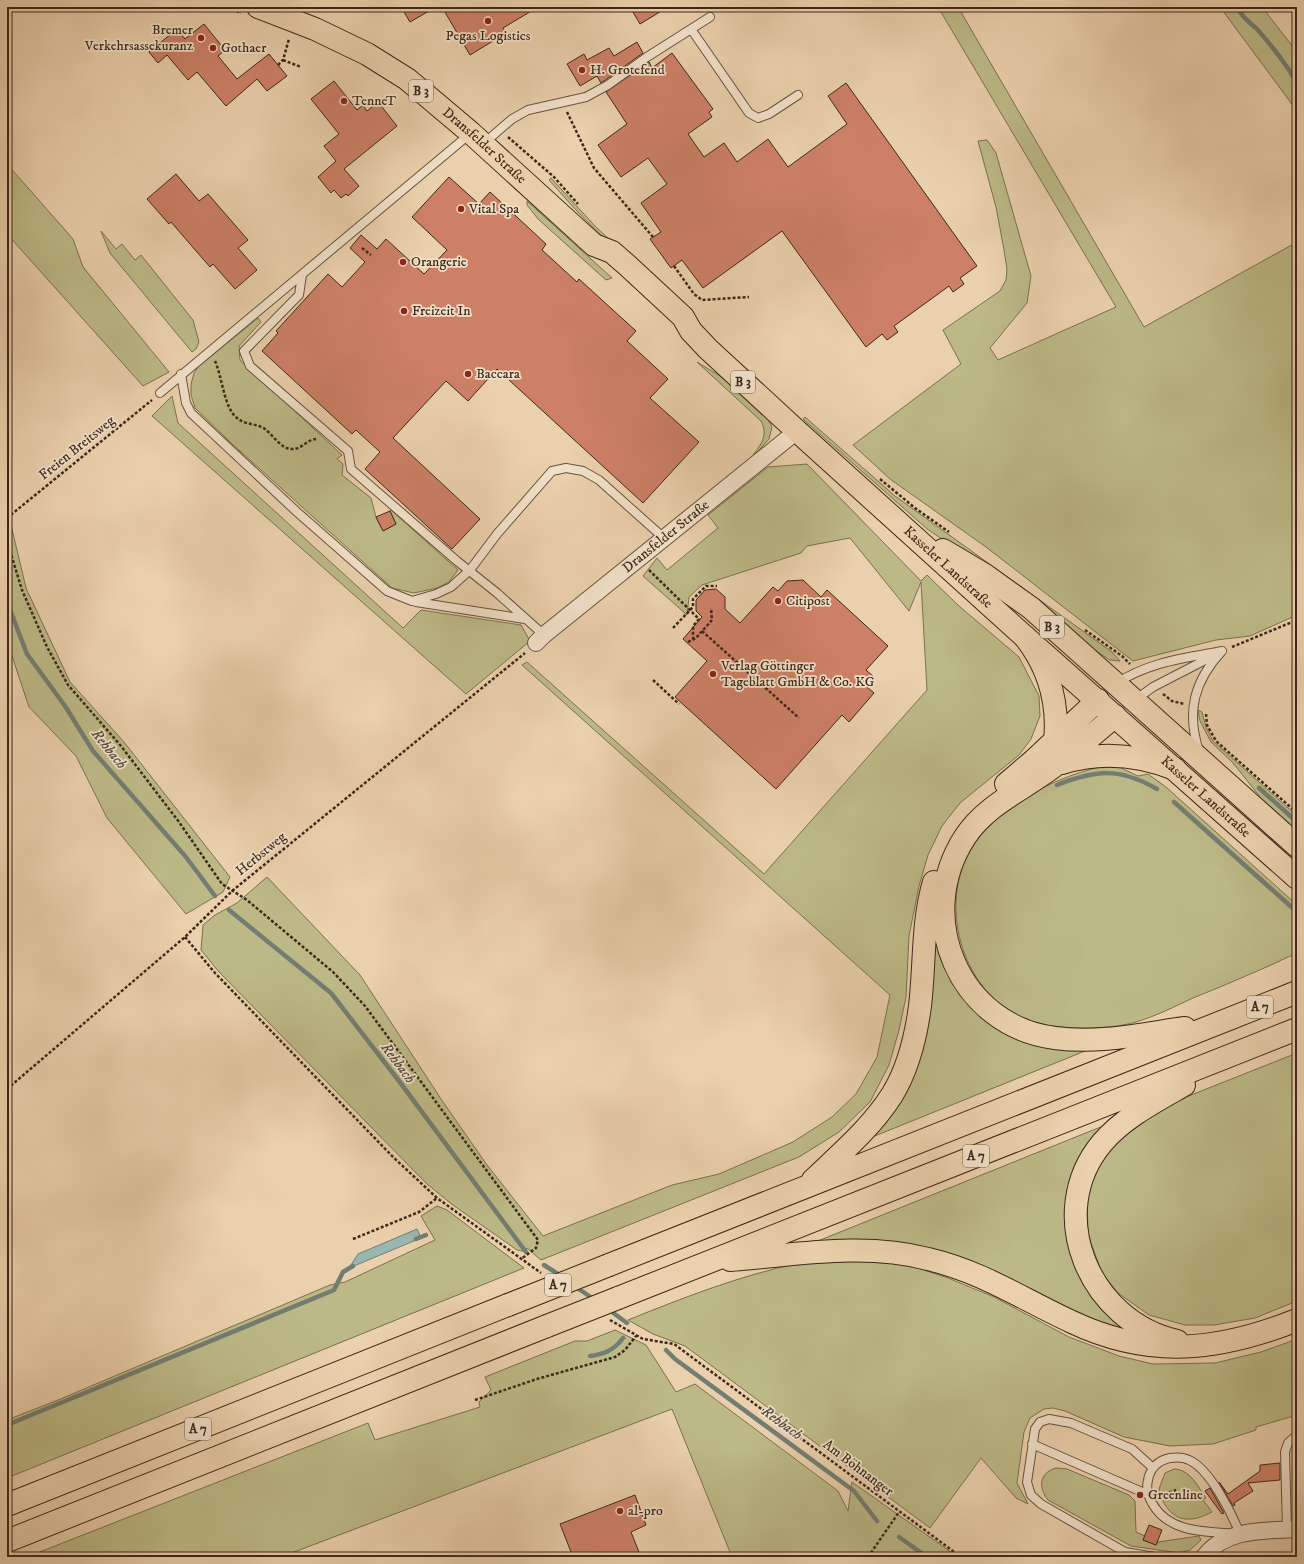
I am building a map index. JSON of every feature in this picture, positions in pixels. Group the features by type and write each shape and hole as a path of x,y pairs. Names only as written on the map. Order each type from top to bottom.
{"main road":[{"name":"Dransfelder Straße","path":"253,11 294,21 367,54 407,79 477,139 594,245 612,252 628,266 683,317 691,331 797,431 906,528"},
{"name":"Kasseler Landstraße","path":"906,528 1025,637 1098,700 1297,878"},
{"name":"Kasseler Landstraße","path":"906,528 1008,591 1031,608 1297,846"},
{"path":"1025,637 1041,660 1052,685 1056,713 1055,741"},
{"path":"805,1188 870,1123 892,1095 900,1079 912,1046 918,1013 928,905 940,864 957,830 974,809 1016,776 1115,684"},
{"path":"1134,701 1057,765 982,818 965,836 957,851 945,883 943,916 948,947 962,978 971,992 996,1014 1024,1031 1055,1038 1076,1040 1120,1038 1223,1022"},
{"path":"1057,765 1079,758 1107,755 1142,758 1175,769"},
{"name":"A 7","path":"7,1505 1297,992"},
{"name":"A 7","path":"7,1541 706,1262 1297,1029"},
{"path":"1198,1345 1172,1340 1156,1334 1123,1314 1109,1302 1096,1286 1080,1252 1076,1220 1078,1198 1090,1160 1102,1143 1118,1128 1148,1106 1245,1049"},
{"path":"706,1262 847,1250 907,1254 948,1264 976,1274 1012,1290 1070,1322 1113,1340 1152,1346 1175,1347 1238,1339 1274,1329 1297,1320"}],"street":[{"name":"Dransfelder Straße","path":"540,639 797,431"},
{"path":"1204,1557 1225,1540 1240,1534 1292,1530"}],"lane":[{"path":"160,393 302,275 477,139 528,110 586,97 608,85 710,17"},
{"path":"691,29 749,113 758,118 769,114 798,96"},
{"path":"302,275 299,295 244,351 250,366 348,451 351,469 526,619 540,639"},
{"path":"182,374 186,403 191,413 297,512 387,591 412,601 526,619"},
{"path":"412,601 436,594 452,587 470,570 497,534 552,470 566,468 583,470 599,480 665,538"},
{"path":"1115,684 1136,671 1153,665 1222,651"},
{"path":"1134,701 1153,687 1222,651"},
{"path":"1206,764 1195,736 1193,721 1194,706 1197,691 1203,676 1211,663 1222,651"},
{"path":"1153,1468 1132,1450 1061,1420 1048,1419 1040,1422 1035,1429 1027,1482 1028,1489 1035,1499 1125,1552 1155,1557"},
{"path":"1292,1530 1285,1452 1288,1443 1297,1435"},
{"path":"1032,1444 1150,1497"},
{"path":"1170,1458 1185,1458 1194,1463 1211,1482 1230,1510 1240,1534 1191,1530 1176,1526 1160,1514 1150,1497 1148,1479 1153,1468 1160,1461 1170,1458"}],"path":[{"path":"227,7 253,11"},
{"path":"278,64 283,60 294,21"},
{"path":"283,60 301,67"},
{"path":"564,102 568,118 594,168 653,237"},
{"path":"362,248 371,255"},
{"path":"674,266 694,294 702,300 749,297"},
{"path":"219,370 228,406 236,418 245,423 254,424 264,428 285,448 292,450 312,439 319,438"},
{"name":"Freien Breitsweg","path":"7,518 160,393"},
{"path":"7,542 22,590 47,647 68,685 121,746 179,822 222,884 247,900 334,972 365,1006 538,1240 536,1248 521,1260"},
{"path":"661,582 699,619 693,626 693,639"},
{"path":"673,628 694,607 693,598 706,586 717,586"},
{"path":"688,642 702,631 712,620 711,608"},
{"path":"1222,651 1297,620"},
{"path":"702,631 799,718"},
{"name":"Herbstweg","path":"7,1089 185,937 232,891 540,639"},
{"path":"653,680 679,704"},
{"path":"1205,710 1207,725 1216,740 1297,813"},
{"path":"185,937 215,973 394,1157 437,1198 531,1266"},
{"path":"353,1239 419,1212 437,1198"},
{"name":"Am Böhnanger","path":"619,1326 643,1339 674,1344 961,1557"},
{"path":"475,1400 537,1379 615,1357 625,1350 636,1336"},
{"path":"1150,1497 1176,1490"},
{"path":"868,1557 900,1512"}],"shaded area":[{"path":"938,7 958,7 1144,327 1297,242 1297,615 1250,636 1216,640 1133,661 986,547 890,479 853,445 961,364 943,330 1000,291 1006,280 1007,269 996,207 978,141 987,140 996,153 1031,276 1027,303 990,348 998,360 1116,307"},
{"path":"1220,7 1262,7 1297,52 1297,111"},
{"path":"7,164 73,239 83,267 169,372 143,386 7,234"},
{"path":"551,178 595,226 629,258 587,221 549,180"},
{"path":"527,201 612,278 606,280 538,219 527,205"},
{"path":"101,231 116,249 122,244 135,260 141,255 193,320 199,342 196,349 192,352 110,253"},
{"path":"258,318 261,322 239,346 240,360 342,455 337,459 343,464 342,475 371,498 376,517 383,531 396,524 390,511 391,510 458,570 449,582 437,588 414,593 392,588 230,442 195,408 191,395 191,384 194,373 199,366"},
{"path":"697,362 725,379 767,417 772,427 769,439 754,456 753,455 759,447 764,435 761,421"},
{"path":"172,396 178,423 403,628 421,610 521,625 530,641 466,694 152,416"},
{"path":"805,417 895,496 1112,652 1120,661 1110,660 1096,651 1049,611 927,529 803,419"},
{"path":"807,464 921,581 927,575 959,606 1019,657 1039,696 1040,716 1031,739 1019,755 960,803 942,826 928,855 919,886 909,936 906,997 899,1030 889,1065 870,1102 839,1132 799,1157 541,1260 527,1248 526,1252 517,1250 453,1205 427,1184 219,972 201,950 203,925 215,915 237,903 267,877 360,975 443,1102 487,1165 543,1236 672,1185 719,1174 793,1142 832,1117 856,1094 877,1057 890,995 522,665 527,662 764,874 927,690 921,582 909,611 850,538 807,546 801,553 702,585 689,597 687,615 643,576 657,558 667,570 718,528 708,515 768,467"},
{"path":"11,525 26,588 70,682 124,742 230,877 223,892 186,914 107,818 76,756 29,707 7,641 7,529"},
{"path":"1198,710 1202,712 1206,727 1213,741 1297,816 1297,830 1261,798 1233,763 1211,742 1200,721"},
{"path":"1100,767 1119,767 1138,776 1148,774 1166,787 1297,905 1297,953 1152,1017 1119,1026 1086,1028 1051,1026 1019,1016 999,1003 983,986 970,966 961,943 957,920 956,896 961,872 970,851 981,835 1010,808 1045,787 1082,772"},
{"path":"932,912 965,995 1095,1047 860,1142 891,1107"},
{"path":"1297,1053 1297,1301 1255,1318 1214,1325 1185,1325 1149,1315 1118,1293 1102,1273 1088,1235 1087,1190 1097,1165 1124,1133 1176,1101"},
{"path":"1108,1124 1069,1221 1147,1342 993,1277 798,1249"},
{"path":"437,1206 447,1210 524,1268 7,1478 7,1420 58,1400 330,1285 345,1282 435,1240 421,1216"},
{"path":"857,1259 906,1264 948,1278 994,1297 1069,1337 1119,1356 1153,1364 1215,1363 1261,1352 1297,1339 1297,1415 1256,1427 1256,1430 1213,1444 1170,1446 1124,1437 1065,1411 1053,1408 1044,1409 1030,1418 1024,1432 1017,1483 1028,1504 1016,1498 981,1458 930,1528 685,1346 653,1334 628,1320 712,1288 777,1268 806,1262"},
{"path":"615,1330 646,1345 676,1392 695,1384 838,1491 848,1511 852,1482 958,1557 732,1557 672,1409 281,1557 27,1557 368,1423 375,1440 480,1407 479,1402 491,1390 485,1377 575,1341 587,1341"},
{"path":"1056,1468 1067,1469 1129,1495 1135,1501 1136,1532 1145,1536 1143,1540 1156,1545 1158,1542 1199,1536 1201,1540 1190,1550 1179,1553 1131,1546 1048,1500 1043,1490 1043,1477 1050,1470"},
{"path":"1174,1469 1185,1472 1193,1479 1206,1498 1203,1500 1212,1512 1201,1517 1184,1519 1173,1514 1169,1510 1162,1500 1159,1489 1165,1473"}],"water":[{"path":"417,1229 421,1238 349,1268 358,1254"}],"building":[{"path":"401,7 436,7 410,22"},
{"path":"442,7 538,7 503,28 506,33 470,55"},
{"path":"630,7 668,7 640,24"},
{"path":"204,24 225,50 218,56 237,79 269,54 287,76 267,91 257,79 226,106 197,72 188,80 167,55 158,63 149,52 177,29 185,39"},
{"path":"637,42 643,53 601,83 597,76 580,86 567,64 584,54 587,60 609,48 614,56"},
{"path":"672,53 713,109 709,112 712,117 688,134 704,157 724,143 737,162 768,139 788,167 847,124 828,96 846,83 977,266 960,278 964,284 953,292 949,286 894,326 898,332 887,340 882,334 866,347 782,231 703,288 682,260 671,268 650,239 661,232 641,203 667,184 648,158 621,177 598,145 627,124 606,92 649,62 652,68"},
{"path":"334,81 357,110 363,105 367,111 378,102 397,126 344,169 359,186 348,196 346,194 341,198 334,190 331,193 318,177 336,161 324,146 339,134 311,99"},
{"path":"176,174 199,201 208,194 248,240 238,248 257,270 235,289 213,264 210,267 171,222 169,224 147,199"},
{"name":"Freizeit In","path":"449,177 479,204 490,192 546,244 542,250 577,282 579,279 636,331 627,341 668,379 650,398 699,442 643,503 497,369 468,401 446,381 393,438 480,519 452,549 365,469 380,452 356,430 352,434 262,351 278,333 276,331 328,274 342,287 365,262 350,248 361,235 377,249 386,239 424,274 447,250 412,217"},
{"path":"390,511 396,524 383,531 376,517"},
{"path":"803,580 821,597 827,590 888,646 866,670 875,678 867,687 874,693 849,722 842,715 776,789 675,697 707,661 683,639 702,617 696,611 696,600 705,590 716,589 725,597 725,609 740,623 773,587 778,591 787,581"},
{"path":"1280,1463 1280,1480 1248,1483 1253,1491 1234,1503 1235,1505 1233,1506 1219,1482 1228,1494 1260,1471 1260,1465"},
{"path":"1210,1488 1224,1513 1222,1514 1205,1491"},
{"path":"635,1495 646,1525 631,1532 641,1557 573,1557 560,1524"},
{"path":"1149,1525 1162,1530 1156,1545 1143,1540"}],"waterway":[{"path":"1237,7 1244,17 1258,30 1274,49 1297,83"},
{"name":"Rehbach","path":"7,602 27,654 65,706 93,751 186,857 215,896"},
{"path":"1057,785 1084,776 1107,773 1131,777 1157,789"},
{"path":"1259,788 1297,822"},
{"path":"1174,802 1297,912"},
{"name":"Rehbach","path":"229,910 331,993 399,1081 526,1252"},
{"path":"416,1239 426,1235"},
{"name":"Rehbach","path":"544,1265 561,1276"},
{"path":"7,1425 334,1290 343,1272 353,1266"},
{"name":"Rehbach","path":"573,1285 595,1300"},
{"name":"Rehbach","path":"608,1309 627,1323"},
{"path":"590,1356 609,1351 623,1338"},
{"name":"Rehbach","path":"666,1350 675,1359 854,1491 877,1521"},
{"name":"Rehbach","path":"899,1537 927,1557"}],"place":[{"name":"Pegas Logistics","path":"488,21"},
{"name":"Bremer Verkehrsassekuranz","path":"201,38"},
{"name":"Gothaer","path":"213,48"},
{"name":"H. Grotefend","path":"582,70"},
{"name":"TenneT","path":"344,101"},
{"name":"Vital Spa","path":"461,209"},
{"name":"Orangerie","path":"403,262"},
{"name":"Freizeit In","path":"404,311"},
{"name":"Baccara","path":"468,374"},
{"name":"Citipost","path":"778,601"},
{"name":"Verlag Göttinger Tageblatt GmbH & Co. KG","path":"713,674"},
{"name":"Greenline","path":"1140,1495"},
{"name":"al-pro","path":"620,1511"}]}
